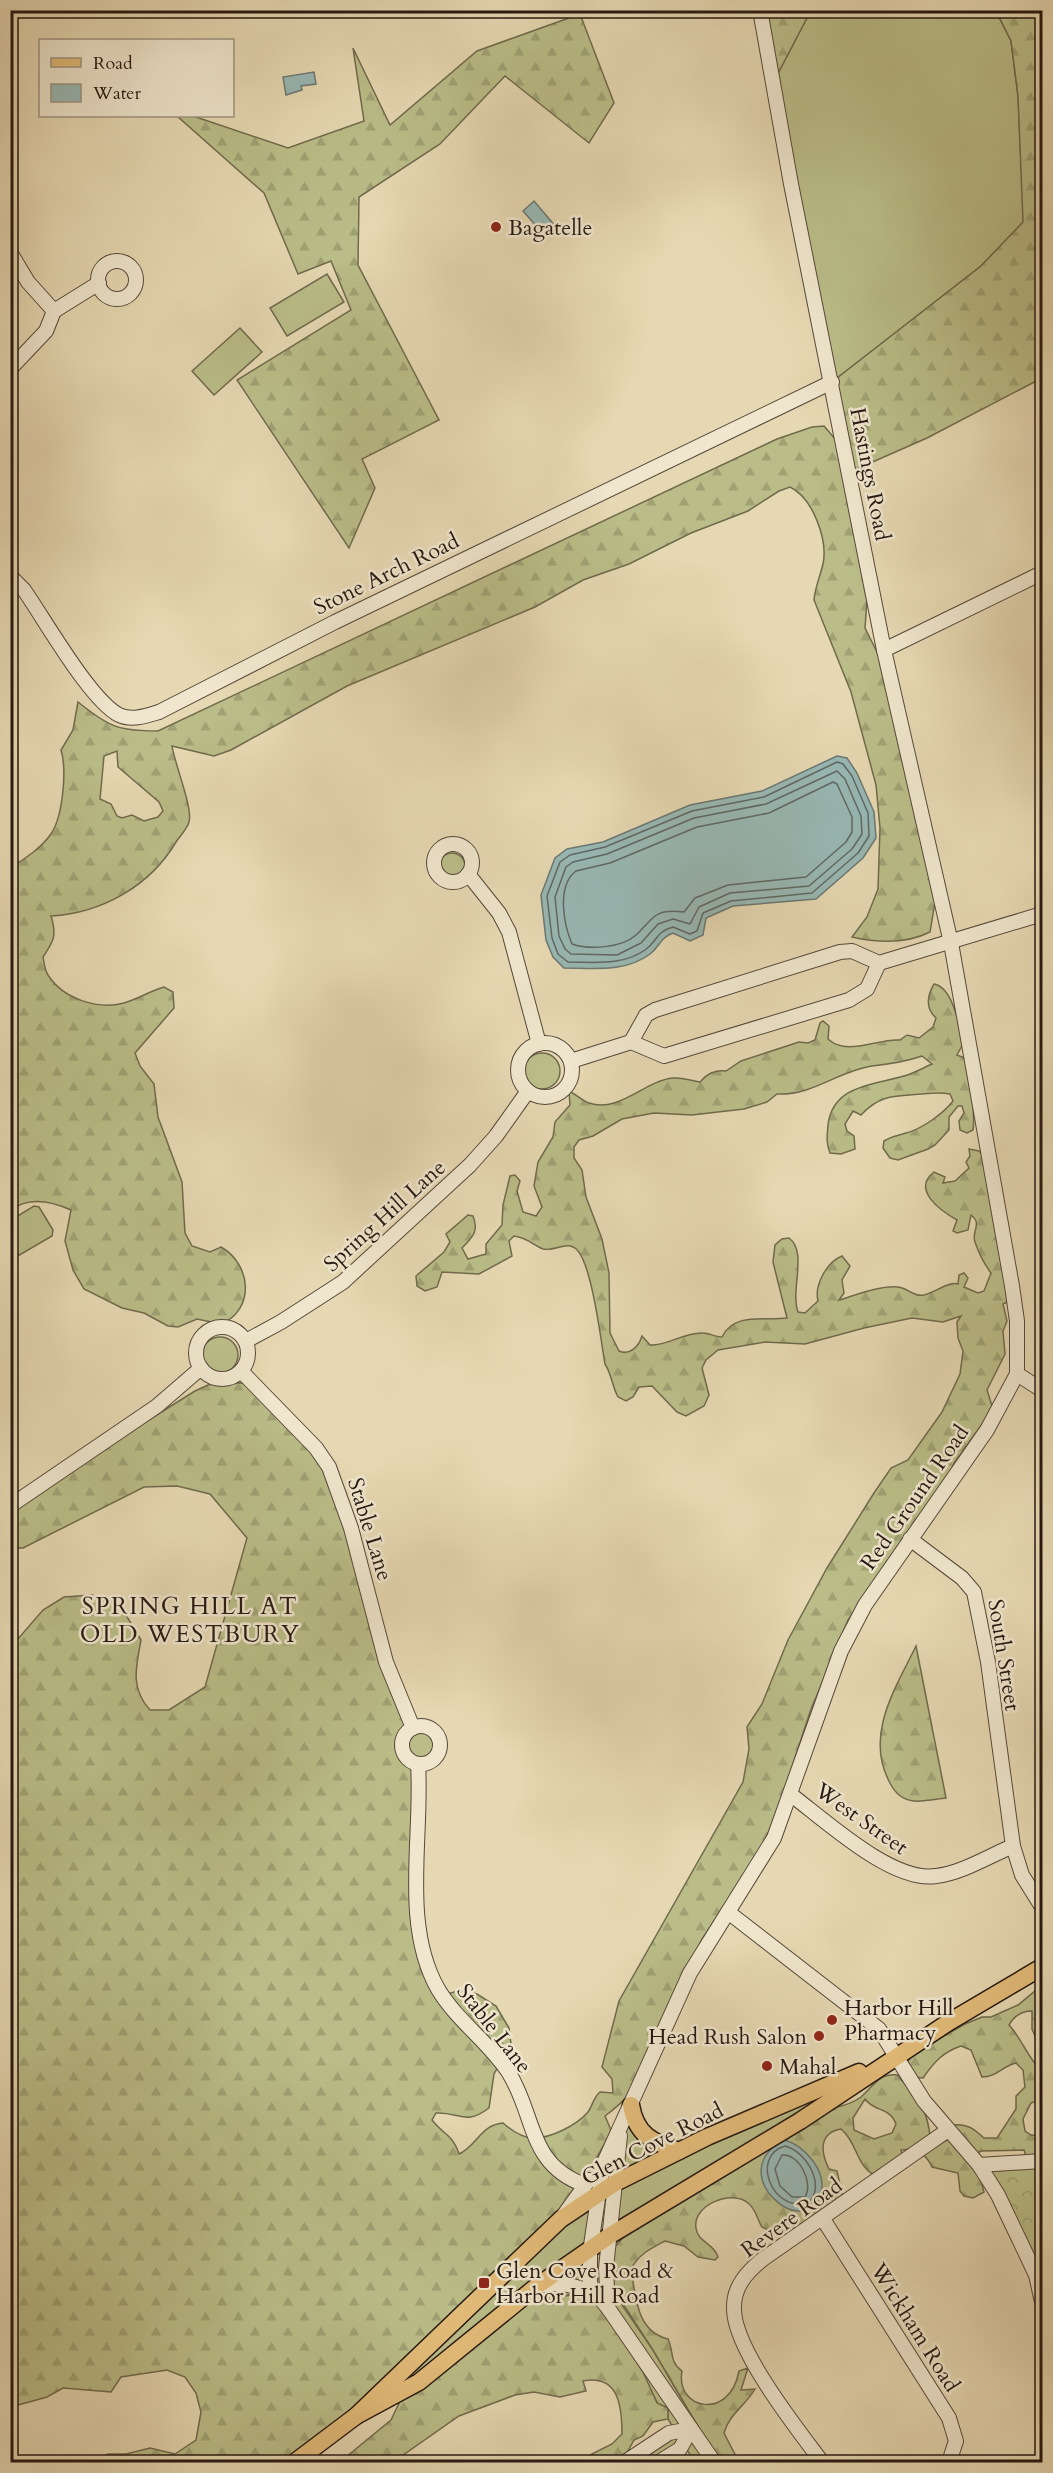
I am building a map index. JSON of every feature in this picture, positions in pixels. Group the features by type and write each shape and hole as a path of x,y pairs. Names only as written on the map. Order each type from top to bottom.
{"main road":[{"name":"Glen Cove Road","path":"356,2416 419,2382 537,2286 590,2252 609,2236 800,2121 896,2056 1042,1967"},
{"name":"Glen Cove Road","path":"295,2463 356,2416 591,2190 615,2182 679,2151 896,2056"},
{"path":"632,2105 637,2125 643,2135 654,2143 679,2151"}],"street":[{"name":"Hastings Road","path":"760,10 794,196 884,650 951,943"},
{"path":"10,252 28,282 54,310"},
{"path":"10,369 45,331 54,310 99,284"},
{"name":"Stone Arch Road","path":"10,576 36,607 101,700 118,714 140,718 159,712 335,622 831,382"},
{"path":"884,650 1042,573"},
{"path":"468,874 499,913 510,932 539,1044"},
{"path":"631,1042 646,1016 692,996 840,952 852,951 879,963 1042,914"},
{"name":"Red Ground Road","path":"595,2296 589,2283 591,2190 632,2105 690,1973 774,1838 841,1651 865,1605 987,1430 1017,1374 1017,1321 1012,1286 951,943"},
{"path":"571,1061 631,1042 664,1056 849,1000 867,989 879,963"},
{"path":"539,1044 554,1044 567,1054 571,1061 571,1078 561,1093 544,1098 528,1092 519,1077 520,1060 531,1047 539,1044"},
{"name":"Spring Hill Lane","path":"246,1341 343,1282 470,1165 496,1136 528,1092"},
{"path":"227,1327 246,1341 248,1357 241,1371 231,1377 220,1379 210,1376 201,1368 197,1347 209,1330 227,1327"},
{"path":"10,1506 157,1406 201,1368"},
{"name":"Stable Lane","path":"241,1371 316,1448 329,1467 351,1528 386,1662 413,1728"},
{"path":"1017,1374 1042,1390"},
{"name":"South Street","path":"910,1539 962,1578 974,1592 988,1662 1013,1846 1022,1875 1042,1907"},
{"path":"426,1727 432,1730 440,1740 436,1758 424,1765 418,1764 407,1759 402,1748 404,1736 413,1728 426,1727"},
{"name":"Stable Lane","path":"418,1764 420,1796 416,1896 423,1944 433,1977 451,2008 509,2073 530,2126 554,2169 591,2190"},
{"name":"West Street","path":"790,1794 854,1841 908,1875 923,1878 939,1876 1013,1846"},
{"path":"728,1912 876,2025 924,2101 979,2165 1014,2224 1036,2275 1042,2302"},
{"name":"Red Ground Road","path":"608,2308 605,2282 621,2125"},
{"name":"Revere Road","path":"822,2463 783,2409 741,2339 733,2307 740,2284 750,2269 948,2130"},
{"path":"979,2165 1042,2161"},
{"name":"Wickham Road","path":"823,2219 949,2418 956,2441 949,2463"},
{"path":"1036,2275 1042,2260"},
{"path":"537,2286 565,2283 575,2285 595,2296 608,2308 714,2463"},
{"path":"625,2463 669,2433 691,2428"},
{"path":"659,2463 680,2449 691,2428"}],"green space":[{"path":"760,11 821,11 808,16 773,83"},
{"path":"821,11 996,11 1011,41 1018,96 1024,222 981,266 832,382 773,83 808,16"},
{"path":"996,11 1042,11 1042,378 927,438 850,472 832,382 981,266 1023,222 1018,96 1011,41"},
{"path":"580,14 614,103 589,143 505,76 440,144 359,197 358,265 439,420 362,459 375,488 349,548 237,380 351,310 331,261 298,274 264,193 178,117 196,117 288,148 364,121 353,48 390,125 477,51"},
{"path":"327,274 344,302 287,336 270,308"},
{"path":"240,328 262,352 214,395 192,371"},
{"path":"824,426 836,440 867,600 865,628 878,654 935,902 930,932 911,939 892,941 852,937 867,917 878,889 880,828 876,785 851,692 814,600 823,564 821,532 806,500 790,487 779,491 748,511 691,533 629,564 583,580 535,607 347,686 231,750 214,756 172,746 190,815 187,827 153,872 123,894 88,909 51,916 54,928 53,938 43,957 46,971 55,983 72,996 92,1004 124,1003 164,987 173,992 174,1008 135,1053 140,1066 154,1084 158,1117 182,1182 185,1233 192,1246 210,1252 221,1247 231,1255 239,1264 243,1275 244,1298 240,1308 221,1324 197,1319 178,1327 168,1326 144,1313 122,1308 84,1289 73,1270 65,1241 71,1210 56,1204 33,1201 11,1210 11,867 38,848 55,826 63,793 64,769 61,750 73,730 78,702 115,726 133,730 158,731 777,439 812,427","holes":["117,751 118,767 159,802 163,811 158,817 144,821 132,815 122,818 117,816 111,804 100,799 104,756"]},
{"path":"452,853 461,857 465,866 461,875 452,879 443,875 439,866 443,857"},
{"path":"934,984 941,987 951,1000 963,1044 957,1055 967,1059 974,1123 973,1130 967,1133 960,1130 959,1121 964,1113 962,1106 958,1106 949,1117 949,1130 935,1145 898,1160 890,1158 883,1148 884,1141 926,1124 953,1101 950,1094 942,1093 889,1097 875,1103 861,1115 853,1111 845,1124 847,1131 854,1136 855,1149 841,1154 830,1153 827,1143 828,1125 832,1111 839,1100 860,1088 910,1074 932,1064 922,1056 860,1069 802,1091 777,1094 767,1102 744,1109 692,1115 654,1113 622,1119 593,1136 579,1140 574,1147 574,1158 582,1170 586,1197 602,1239 609,1273 610,1333 619,1351 627,1352 634,1349 642,1336 650,1345 696,1333 722,1337 727,1329 742,1321 787,1318 773,1262 775,1245 782,1239 789,1238 795,1244 797,1252 796,1303 798,1312 805,1313 818,1301 818,1288 823,1275 831,1263 842,1256 850,1266 842,1280 844,1293 839,1300 884,1287 902,1288 917,1295 924,1295 950,1284 958,1284 959,1275 964,1273 968,1278 964,1287 978,1293 984,1291 991,1273 975,1242 976,1221 971,1215 968,1230 957,1233 953,1231 957,1220 937,1206 927,1193 926,1186 934,1172 945,1177 943,1183 955,1181 969,1168 966,1162 970,1156 969,1149 979,1151 986,1158 985,1173 990,1184 1011,1300 1003,1304 1007,1321 1003,1331 1005,1354 987,1390 993,1409 954,1463 947,1481 848,1620 810,1712 776,1816 759,1853 702,1939 641,2065 633,2088 618,2106 605,2116 611,2130 602,2149 569,2204 295,2462 90,2462 108,2454 126,2454 150,2448 175,2454 196,2440 201,2412 196,2393 185,2377 167,2370 121,2377 111,2392 63,2388 47,2397 11,2407 11,1647 43,1610 64,1597 92,1595 120,1605 141,1640 136,1677 139,1694 150,1710 169,1710 205,1687 247,1538 210,1494 177,1486 144,1487 23,1548 11,1548 11,1506 208,1385 231,1382 248,1384 323,1456 410,1730 402,1743 402,1748 409,1760 414,1763 416,1896 433,1977 448,1994 460,1990 477,1994 496,2006 509,2028 511,2044 494,2074 489,2108 468,2117 436,2113 432,2120 450,2138 459,2154 495,2125 503,2123 516,2133 532,2138 555,2134 570,2126 588,2112 600,2092 613,2093 612,2079 602,2067 619,2001 743,1782 749,1749 747,1727 762,1704 788,1640 827,1568 874,1493 891,1468 908,1460 942,1412 960,1374 963,1351 958,1338 957,1322 961,1316 943,1322 912,1318 805,1344 765,1342 718,1350 706,1360 702,1368 709,1395 704,1406 686,1416 677,1412 652,1386 639,1387 633,1397 626,1401 618,1397 605,1364 588,1272 578,1251 574,1248 566,1246 543,1249 514,1236 509,1241 512,1256 479,1274 442,1272 437,1287 425,1291 417,1286 416,1276 444,1252 450,1242 446,1234 468,1215 473,1216 475,1230 462,1248 468,1259 486,1254 486,1244 502,1225 503,1205 510,1176 515,1175 520,1181 517,1191 523,1212 536,1216 542,1207 534,1186 538,1162 553,1137 555,1122 570,1105 569,1091 586,1102 600,1105 622,1100 662,1080 677,1078 700,1082 709,1074 726,1071 741,1061 799,1042 808,1043 815,1040 820,1023 823,1021 829,1026 828,1039 844,1046 853,1047 900,1040 907,1035 919,1038 933,1027 936,1018 928,1002"},
{"path":"542,1053 555,1058 560,1071 555,1084 542,1089 529,1084 524,1071 529,1058"},
{"path":"34,1206 39,1207 53,1230 52,1236 11,1260 11,1220"},
{"path":"220,1337 233,1342 238,1355 233,1368 220,1373 207,1368 202,1355 207,1342"},
{"path":"916,1646 946,1798 926,1801 906,1799 894,1790 883,1765 880,1748 885,1713"},
{"path":"420,1730 431,1734 435,1745 431,1756 420,1760 409,1756 405,1745 409,1734"},
{"path":"1042,1985 1042,2052 1032,2029 1032,2011 1018,2015 1009,2025 1042,2071 1042,2099 1031,2103 1023,2119 1025,2131 1031,2135 1042,2136 1042,2202 1024,2150 981,2151 974,2155 984,2192 973,2198 964,2196 960,2191 958,2173 932,2167 923,2155 911,2150 901,2150 906,2168 897,2165 888,2166 874,2175 868,2171 841,2129 828,2135 823,2144 823,2150 829,2169 837,2171 844,2203 786,2239 762,2227 755,2211 748,2203 741,2199 723,2199 706,2206 696,2220 697,2233 716,2252 718,2257 715,2260 698,2257 684,2246 665,2241 645,2252 634,2264 631,2269 639,2312 649,2329 668,2339 673,2360 682,2371 682,2384 687,2394 695,2401 704,2404 715,2403 725,2398 734,2387 739,2371 748,2368 741,2390 755,2389 730,2420 724,2433 739,2462 719,2462 653,2350 614,2290 611,2251 628,2232 833,2108 858,2099 877,2081 886,2076 898,2075 914,2093 926,2116 930,2140 938,2145 947,2140 947,2133 953,2125 970,2127 984,2138 997,2138 1016,2109 1016,2096 1025,2087 1023,2070 1016,2063 992,2075 982,2077 971,2050 961,2046 939,2058 923,2078 914,2077 908,2061 914,2053 965,2024 982,2017 991,2017 1018,2005","holes":["865,2099 890,2115 896,2124 892,2133 874,2139 854,2130 853,2118"]},
{"path":"896,2056 628,2232 622,2305 653,2350 719,2462 695,2462 683,2444 659,2462 625,2462 675,2431 668,2419 668,2408 658,2404 632,2354 606,2313 573,2293 565,2296 561,2290 419,2382 392,2379 597,2190 603,2165 634,2116 679,2151"},
{"path":"1042,2161 1042,2260 1036,2275 979,2165"},
{"path":"561,2290 565,2296 585,2293 606,2313 643,2372 657,2403 668,2408 668,2419 653,2422 643,2436 634,2440 624,2458 613,2462 590,2462 590,2455 612,2444 622,2434 621,2413 616,2395 604,2383 595,2380 583,2381 586,2391 560,2397 534,2392 515,2395 459,2416 393,2462 340,2462 391,2420 403,2395 537,2291"}],"water":[{"path":"314,72 316,84 301,86 302,90 286,95 283,77"},
{"path":"534,201 556,227 545,236 523,211"},
{"path":"837,756 847,758 857,773 874,812 876,838 863,858 816,899 733,906 706,918 703,935 690,941 673,933 665,937 650,954 619,967 564,968 553,957 546,940 541,895 555,858 567,849 603,842 690,805 762,791"},
{"path":"784,2140 800,2148 818,2169 822,2187 820,2196 811,2208 799,2211 785,2207 773,2198 764,2184 761,2169 767,2154"}],"place":[{"name":"Bagatelle","path":"496,227"},
{"name":"Harbor Hill Pharmacy","path":"832,2020"},
{"name":"Head Rush Salon","path":"819,2036"},
{"name":"Mahal","path":"767,2066"},
{"name":"Glen Cove Road & Harbor Hill Road","path":"484,2283"}],"district":[{"name":"SPRING HILL AT OLD WESTBURY","path":"190,1620"}]}
